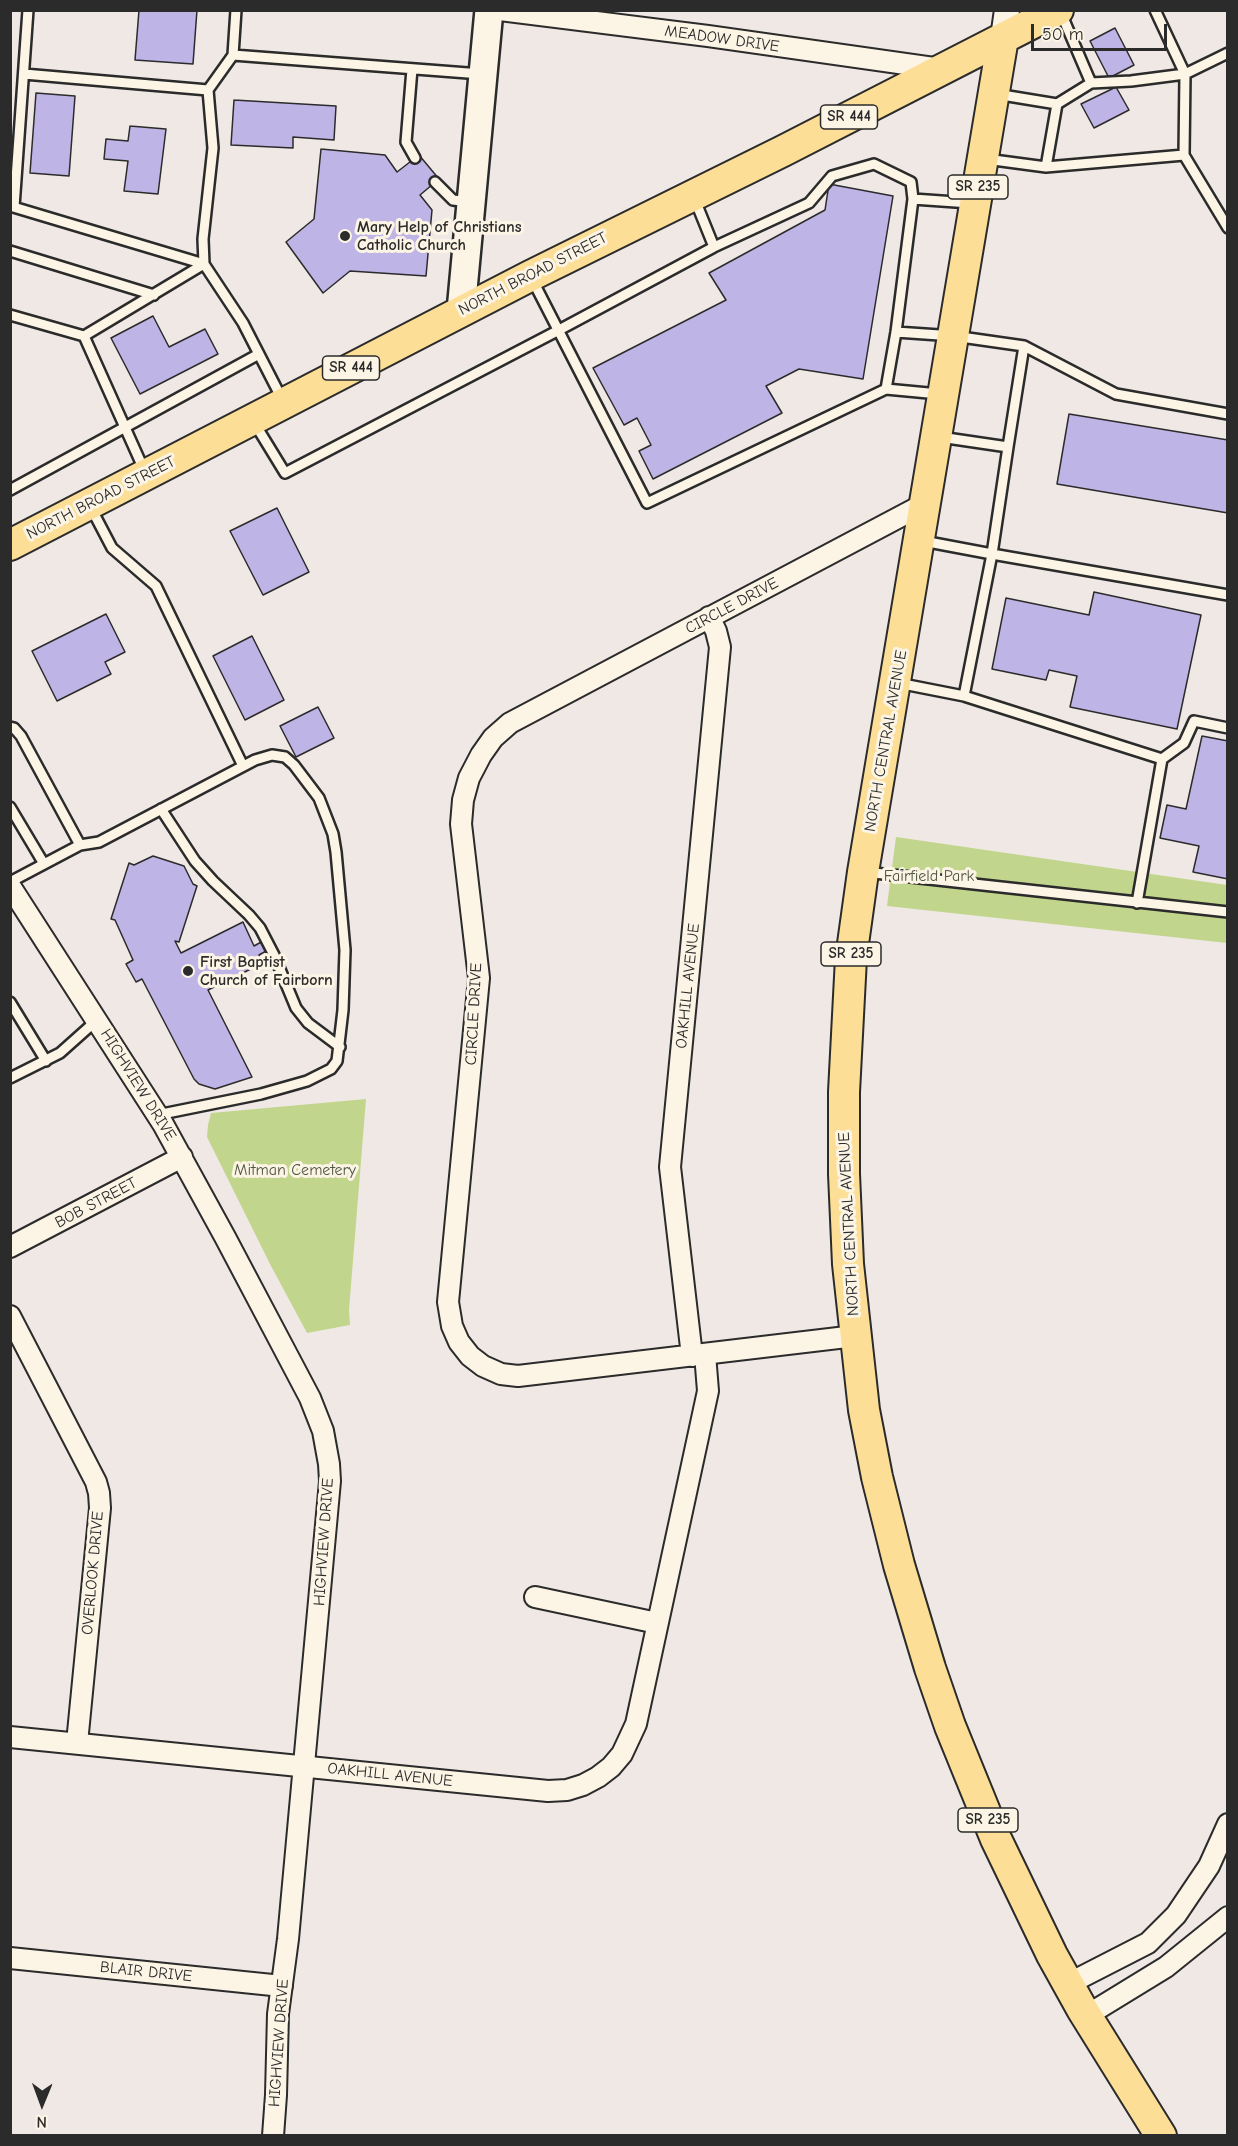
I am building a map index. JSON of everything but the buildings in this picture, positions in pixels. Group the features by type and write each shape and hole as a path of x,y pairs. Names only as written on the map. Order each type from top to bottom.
{"main road":[{"path":"461,311 489,10"},
{"name":"NORTH BROAD STREET","path":"10,544 461,311 944,69 1005,24 1059,10"},
{"name":"NORTH CENTRAL AVENUE","path":"1005,24 927,504 863,872 851,958 844,1092 844,1174 855,1336 864,1410 877,1477 899,1565 930,1668 954,1735 1004,1858 1068,1984"},
{"name":"SR 235","path":"1068,1984 1161,2136"}],"street":[{"name":"MEADOW DRIVE","path":"500,10 944,69"},
{"name":"CIRCLE DRIVE","path":"855,1336 518,1376 501,1374 483,1366 470,1356 459,1342 452,1326 448,1302 480,978 461,824 463,800 481,755 510,723 927,504"},
{"name":"OAKHILL AVENUE","path":"10,1737 548,1791 567,1790 598,1778 622,1754 636,1724 708,1391 699,1355 670,1167 720,647 710,617"},
{"name":"HIGHVIEW DRIVE","path":"10,884 182,1157 310,1398 323,1431 330,1464 304,1766 277,2036 273,2136"},
{"name":"BOB STREET","path":"10,1247 182,1157"},
{"name":"OVERLOOK DRIVE","path":"10,1316 96,1482 99,1492 100,1508 77,1743"},
{"path":"535,1597 657,1623"},
{"path":"1068,1984 1148,1943 1176,1915 1209,1866 1227,1824"},
{"path":"1086,2016 1166,1967 1222,1921"},
{"name":"BLAIR DRIVE","path":"10,1958 282,1986"}],"lane":[{"path":"28,10 12,206 204,264"},
{"path":"236,10 233,55 208,90 213,148 203,239 204,264 243,323 284,403"},
{"path":"1059,10 1091,83"},
{"path":"1155,10 1185,74 1184,155 1227,228"},
{"path":"994,94 1057,104 1091,83 1131,81 1185,74 1227,53"},
{"path":"233,55 483,75"},
{"path":"412,69 406,142 415,158"},
{"path":"24,74 208,90"},
{"path":"1046,167 1057,104"},
{"path":"983,158 1046,167 1184,155"},
{"path":"252,420 285,473 714,246 809,203 832,176 874,164 911,182 913,199 896,332 886,389"},
{"path":"435,182 453,200 472,202"},
{"path":"693,195 714,246"},
{"path":"913,199 975,203"},
{"path":"10,251 154,295"},
{"path":"10,315 84,336 204,264"},
{"path":"530,276 647,503 886,389 945,394"},
{"path":"896,332 954,336 1024,346 1116,394 1227,414"},
{"path":"84,336 146,474"},
{"path":"964,696 992,554 1024,346"},
{"path":"10,490 259,354"},
{"path":"938,436 1008,447"},
{"path":"89,504 112,548 156,586 243,766"},
{"path":"920,541 1227,595"},
{"path":"896,683 964,696 1162,759"},
{"path":"1137,903 1162,759 1184,743 1194,721 1227,728"},
{"path":"10,727 21,736 80,845"},
{"path":"10,884 80,845 99,842 263,756 285,757 319,798 333,834 345,950 344,1010 337,1061 331,1069 307,1081 240,1099 157,1115"},
{"path":"10,807 44,864"},
{"path":"162,809 195,861 260,928 297,1008 308,1023 340,1047"},
{"path":"863,872 1227,912"},
{"path":"10,1002 46,1060"},
{"path":"10,1078 60,1053 97,1020"},
{"path":"1222,1921 1227,1904"}],"green space":[{"name":"Fairfield Park","path":"896,837 1227,885 1227,943 887,906"},
{"name":"Mitman Cemetery","path":"366,1099 349,1310 350,1325 307,1333 207,1137 211,1113"}],"place":[{"name":"Mary Help of Christians Catholic Church","path":"345,236"},
{"name":"First Baptist Church of Fairborn","path":"188,971"}]}
